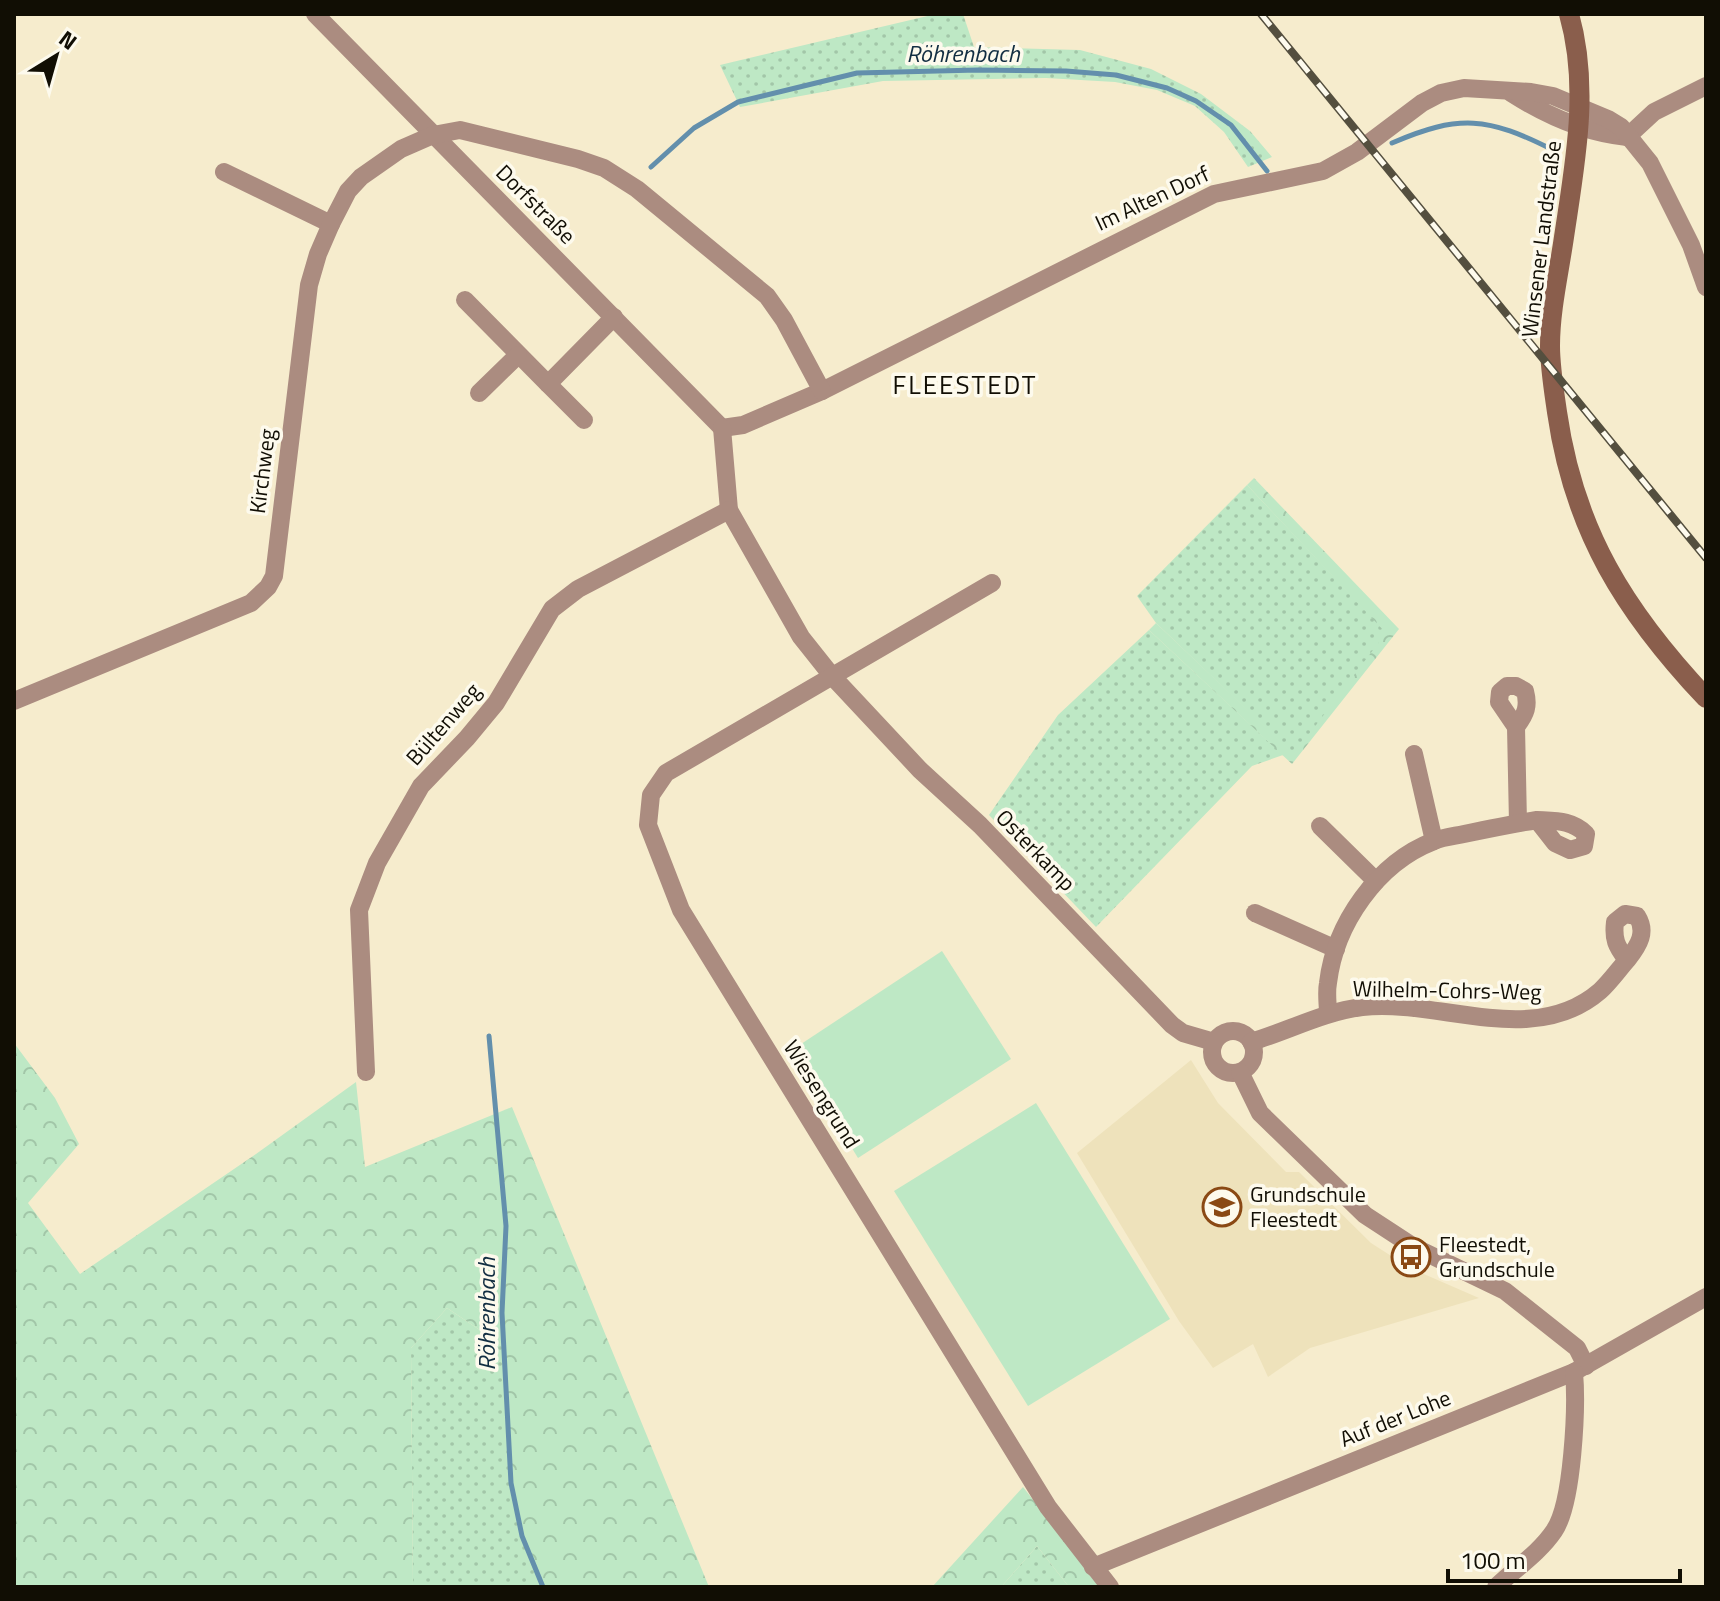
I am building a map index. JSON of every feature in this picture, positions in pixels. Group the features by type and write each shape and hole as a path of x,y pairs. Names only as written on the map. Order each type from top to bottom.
{"street":[{"name":"Dorfstraße","path":"315,14 722,428"},
{"name":"Winsener Landstraße","path":"1569,14 1575,46 1580,117 1550,345 1563,454 1582,517 1608,569 1635,615 1706,698"},
{"path":"1627,137 1654,112 1706,86"},
{"name":"Im Alten Dorf","path":"722,428 743,425 822,391 1214,194 1323,171 1357,152 1412,110 1441,93 1464,88 1531,92 1553,96 1580,117"},
{"path":"1580,117 1615,123 1650,163 1691,245 1706,287"},
{"path":"433,135 460,130 578,159 604,168 637,189 767,296 784,320 822,391"},
{"name":"Kirchweg","path":"14,701 251,603 268,587 274,576 309,285 318,254 348,191 361,177 401,149 433,135"},
{"path":"224,172 331,224"},
{"path":"465,300 584,420"},
{"path":"548,384 614,317"},
{"path":"479,393 518,355"},
{"name":"Osterkamp","path":"722,428 729,510 801,637 832,676 920,770 980,825 1172,1025 1183,1033 1214,1042 1220,1036 1237,1032 1251,1042"},
{"name":"Bültenweg","path":"366,1072 359,910 377,863 421,786 496,703 552,609 578,589 729,510"},
{"path":"832,676 992,583"},
{"name":"Wiesengrund","path":"832,676 666,773 651,795 648,825 681,910 1048,1507 1110,1587"},
{"path":"1516,727 1518,823"},
{"path":"1414,754 1434,841"},
{"path":"1328,1014 1327,984 1336,949 1354,910 1376,881 1403,859 1434,841 1537,820"},
{"path":"1320,826 1376,881"},
{"path":"1255,913 1336,949"},
{"name":"Wilhelm-Cohrs-Weg","path":"1251,1042 1328,1014 1364,1007 1502,1019 1552,1016 1578,1007 1601,990 1627,960"},
{"path":"1214,1042 1212,1055 1217,1066 1227,1073 1240,1072 1252,1060 1251,1042"},
{"path":"1240,1072 1260,1113 1365,1215 1414,1247 1505,1291 1577,1348 1580,1369 1564,1512 1554,1532 1496,1587"},
{"name":"Auf der Lohe","path":"1093,1567 1580,1369 1706,1297"}],"shaded area":[{"name":"Grundschule Fleestedt","path":"1191,1060 1218,1103 1286,1172 1299,1172 1371,1243 1410,1268 1479,1298 1310,1348 1268,1377 1253,1344 1213,1368 1179,1321 1077,1153"}],"green space":[{"path":"936,14 963,14 974,47 1080,50 1151,69 1201,94 1250,131 1272,157 1248,167 1224,132 1195,106 1157,90 1115,82 1046,78 883,81 740,107 720,65"},
{"path":"1254,478 1399,629 1292,764 1149,630 1156,623 1294,754 1386,633 1247,485"},
{"path":"1247,485 1387,633 1294,755 1156,623 1137,596"},
{"path":"1149,630 1283,755 1252,766 1096,927 989,815 1058,715"},
{"path":"942,951 1011,1059 858,1158 792,1050"},
{"path":"14,1043 55,1098 79,1144 28,1203 80,1274 356,1082 365,1167 512,1107 709,1587 543,1587 522,1536 511,1483 505,1347 447,1308 411,1348 413,1587 14,1587"},
{"path":"1036,1103 1170,1319 1028,1406 894,1191"},
{"path":"447,1308 505,1347 511,1483 522,1536 543,1587 413,1587 411,1348"},
{"path":"1023,1487 1102,1587 1069,1587 1037,1546 1001,1587 932,1587"},
{"path":"1037,1546 1069,1587 1001,1587"}],"waterway":[{"name":"Röhrenbach","path":"651,167 694,128 738,102 857,73 978,70 1116,75 1167,88 1196,101 1231,125 1267,171"},
{"name":"Röhrenbach","path":"1392,143 1436,127 1473,123 1510,131 1553,150"},
{"name":"Röhrenbach","path":"489,1036 506,1226 502,1313 511,1483 522,1536 543,1587"}],"railway":[{"path":"1261,14 1706,558"}],"place":[{"name":"Grundschule Fleestedt","path":"1222,1207"},
{"name":"Fleestedt, Grundschule","path":"1411,1257"}],"district":[{"name":"FLEESTEDT","path":"965,385"}]}
